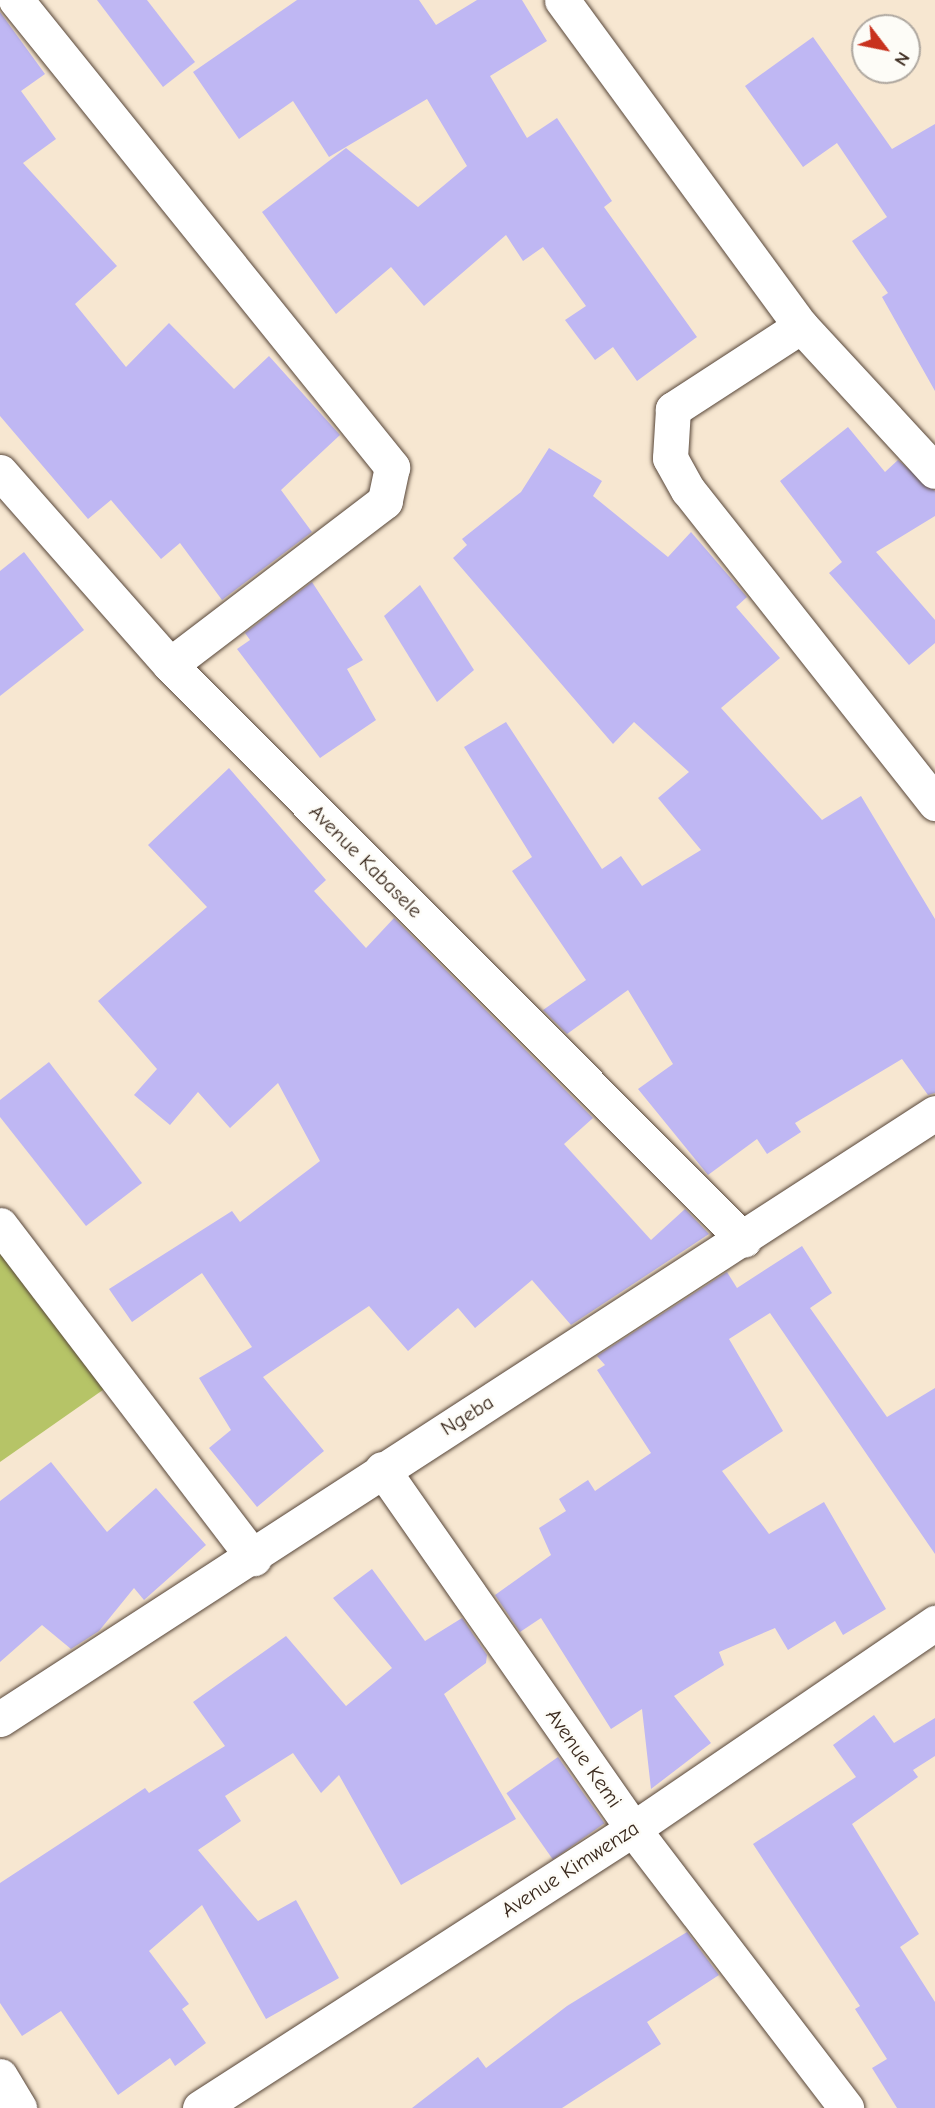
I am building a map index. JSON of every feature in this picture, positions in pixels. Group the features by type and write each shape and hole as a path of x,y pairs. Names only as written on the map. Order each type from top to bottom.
{"street":[{"path":"16,0 392,467 385,501 170,665"},
{"path":"562,0 801,326 935,471"},
{"path":"801,326 673,409 670,458 688,490 935,803"},
{"name":"Avenue Kabasele","path":"0,472 170,665 744,1240"},
{"name":"Ngeba","path":"0,1719 254,1558 382,1469 744,1240 935,1113"},
{"path":"0,1225 254,1558"},
{"name":"Avenue Kemi","path":"382,1469 633,1829 846,2108"},
{"name":"Avenue Kimwenza","path":"200,2108 633,1829 935,1623"},
{"path":"0,2076 19,2108"}],"green space":[{"path":"0,1238 110,1385 0,1462"}],"building":[{"path":"97,0 147,0 195,62 163,87"},
{"path":"297,0 419,0 436,25 477,0 522,0 547,41 490,76 527,138 557,118 612,201 604,207 697,337 637,381 613,347 595,360 565,320 586,306 543,247 523,261 506,235 424,306 391,267 336,314 262,212 346,148 418,207 467,166 427,99 329,157 293,101 239,139 193,72"},
{"path":"0,12 45,74 21,91 56,139 23,163 117,266 75,304 126,367 169,323 234,389 269,356 340,435 281,490 312,532 222,600 180,543 161,559 111,500 88,519 0,416"},
{"path":"813,37 892,149 935,124 935,391 882,297 888,293 852,241 887,217 837,143 803,167 745,86"},
{"path":"848,427 885,472 898,460 935,491 935,516 876,552 935,620 935,643 909,665 829,573 842,562 780,481"},
{"path":"549,448 602,481 593,496 668,557 691,532 747,597 736,607 780,658 721,708 822,820 861,796 935,919 935,1093 928,1095 902,1059 795,1123 801,1132 767,1154 757,1139 708,1175 638,1089 673,1064 628,990 567,1034 543,1010 586,980 512,871 532,857 464,747 506,722 602,869 621,856 642,886 701,850 658,798 689,772 634,722 613,744 453,558 467,545 462,539 521,492"},
{"path":"24,552 84,630 0,696 0,571"},
{"path":"312,582 363,660 347,669 376,720 320,758 237,649 250,640 245,633"},
{"path":"420,585 474,670 437,702 384,616"},
{"path":"229,768 326,880 314,891 366,948 394,918 593,1118 564,1144 651,1240 685,1209 709,1234 571,1325 532,1280 475,1328 458,1308 408,1351 369,1306 263,1377 324,1451 257,1507 209,1448 231,1430 199,1378 252,1347 202,1273 132,1322 109,1289 232,1211 240,1222 320,1161 278,1083 230,1128 198,1092 170,1125 134,1095 157,1069 98,1001 207,907 148,845"},
{"path":"49,1062 142,1183 86,1226 0,1117 0,1100"},
{"path":"802,1246 832,1293 810,1308 887,1417 935,1388 935,1554 770,1313 729,1339 783,1431 722,1471 769,1534 824,1502 886,1609 843,1635 835,1621 788,1650 775,1628 719,1652 724,1665 674,1696 711,1743 651,1789 642,1709 611,1729 541,1618 520,1632 495,1595 551,1555 539,1528 566,1511 559,1499 588,1480 595,1491 651,1453 597,1370 605,1365 597,1356 727,1272 737,1288"},
{"path":"51,1462 107,1532 156,1488 206,1545 144,1600 134,1588 99,1631 71,1649 42,1625 0,1662 0,1501"},
{"path":"372,1569 425,1641 462,1618 487,1655 486,1663 444,1694 516,1819 401,1885 339,1775 321,1793 293,1753 225,1796 241,1821 198,1850 258,1921 296,1900 339,1978 266,2019 202,1905 149,1951 189,2004 182,2009 206,2043 175,2066 170,2058 118,2095 61,2011 22,2036 0,2003 0,1883 145,1788 149,1793 225,1746 193,1702 286,1636 346,1706 392,1668 333,1598"},
{"path":"874,1715 894,1743 935,1718 935,1756 913,1770 918,1777 852,1824 919,1934 900,1947 935,2002 935,2108 897,2108 872,2068 887,2059 855,2009 860,2006 753,1844 856,1777 833,1745"},
{"path":"558,1757 604,1823 553,1859 506,1793"},
{"path":"687,1932 719,1975 647,2022 661,2044 562,2108 412,2108 478,2057 486,2068 567,2006"}]}
